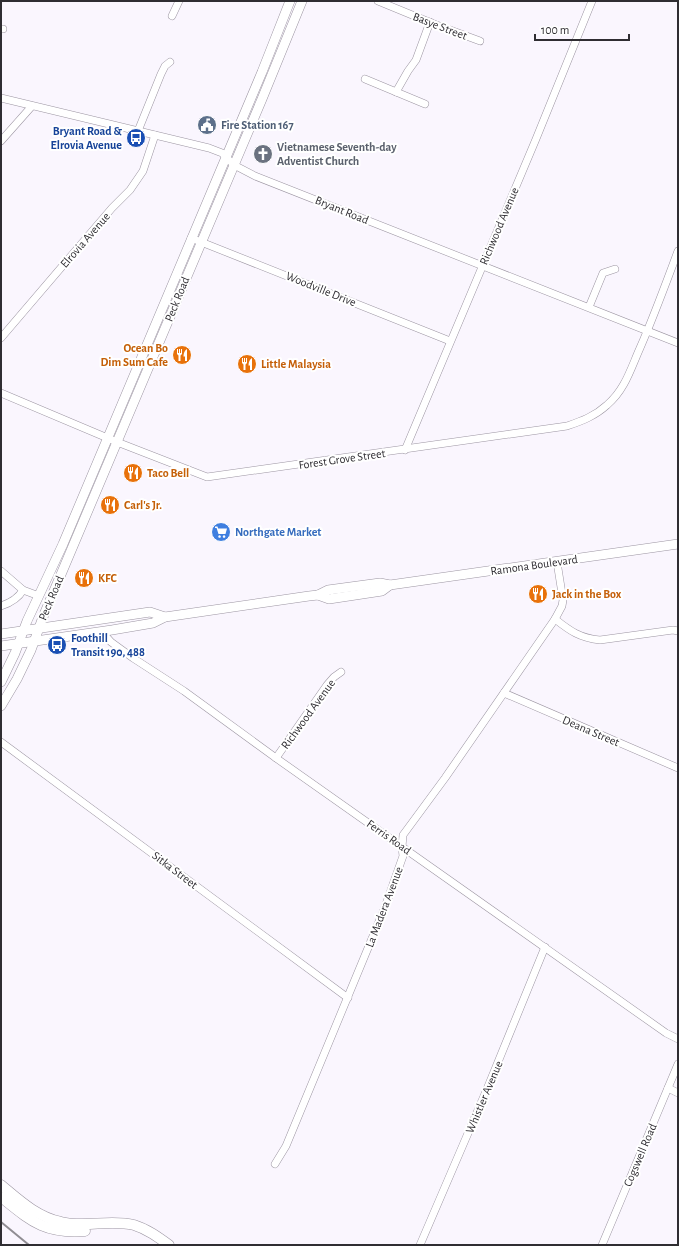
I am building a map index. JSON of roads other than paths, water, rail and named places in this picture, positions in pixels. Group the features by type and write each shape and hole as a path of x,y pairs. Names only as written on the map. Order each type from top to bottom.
{"highway":[{"path":"1,1185 30,1209 59,1222 77,1224 113,1223 134,1225 149,1231 169,1245"},
{"path":"1,1197 32,1221 41,1226 69,1231 113,1229 128,1230 142,1233 161,1245"}],"main road":[{"name":"Peck Road","path":"1,682 6,674 23,631 66,536 262,72 290,1"},
{"name":"Peck Road","path":"1,706 17,679 35,641 38,628 76,541 302,1"},
{"path":"153,330 163,334"},
{"path":"66,536 76,541"},
{"name":"Ramona Boulevard","path":"1,646 102,632 153,623 165,617 318,595 328,590 380,582 390,585 678,544"},
{"name":"Ramona Boulevard","path":"1,634 150,612 165,617"}],"street":[{"path":"172,16 179,1"},
{"name":"Basye Street","path":"378,1 480,41"},
{"name":"Richwood Avenue","path":"405,450 592,1"},
{"path":"396,92 416,60 430,22"},
{"path":"138,131 161,74 165,66 170,62"},
{"path":"365,79 425,104"},
{"name":"Bryant Road","path":"1,98 210,148 222,153 234,165 262,178 678,343"},
{"path":"1,141 32,106"},
{"name":"Elrovia Avenue","path":"1,338 112,208 130,190 143,171 155,135"},
{"name":"Woodville Drive","path":"192,238 450,341"},
{"path":"648,330 678,251"},
{"path":"589,307 603,273 615,269"},
{"name":"Forest Grove Street","path":"1,393 117,442 207,477 567,426 589,418 608,405 624,386 648,330"},
{"name":"La Madera Avenue","path":"275,1164 286,1146 385,907 403,856 403,835 445,778 555,619 562,606 563,600 557,562"},
{"path":"1,571 23,590 39,596"},
{"path":"1,606 15,600 21,595 23,590"},
{"path":"555,619 570,631 590,639 600,640 673,630 678,631"},
{"name":"Ferris Road","path":"102,632 111,642 133,658 184,691 276,758 678,1039"},
{"name":"Richwood Avenue","path":"276,758 326,685 342,672"},
{"name":"Deana Street","path":"504,693 678,768"},
{"name":"Sitka Street","path":"1,742 348,998"},
{"name":"Whistler Avenue","path":"420,1245 485,1094 545,947"},
{"name":"Cogswell Road","path":"602,1245 678,1064"},
{"path":"668,1088 678,1093"}],"railway":[{"path":"1,1222 29,1245"}],"place":[{"name":"Fire Station 167","path":"207,125"},
{"name":"Bryant Road & Elrovia Avenue","path":"136,138"},
{"name":"Vietnamese Seventh-day Adventist Church","path":"263,154"},
{"name":"Ocean Bo Dim Sum Cafe","path":"182,355"},
{"name":"Little Malaysia","path":"247,364"},
{"name":"Taco Bell","path":"133,473"},
{"name":"Carl's Jr.","path":"110,505"},
{"name":"Northgate Market","path":"221,532"},
{"name":"KFC","path":"84,578"},
{"name":"Jack in the Box","path":"538,594"},
{"name":"Foothill Transit 190, 488","path":"57,645"}]}
